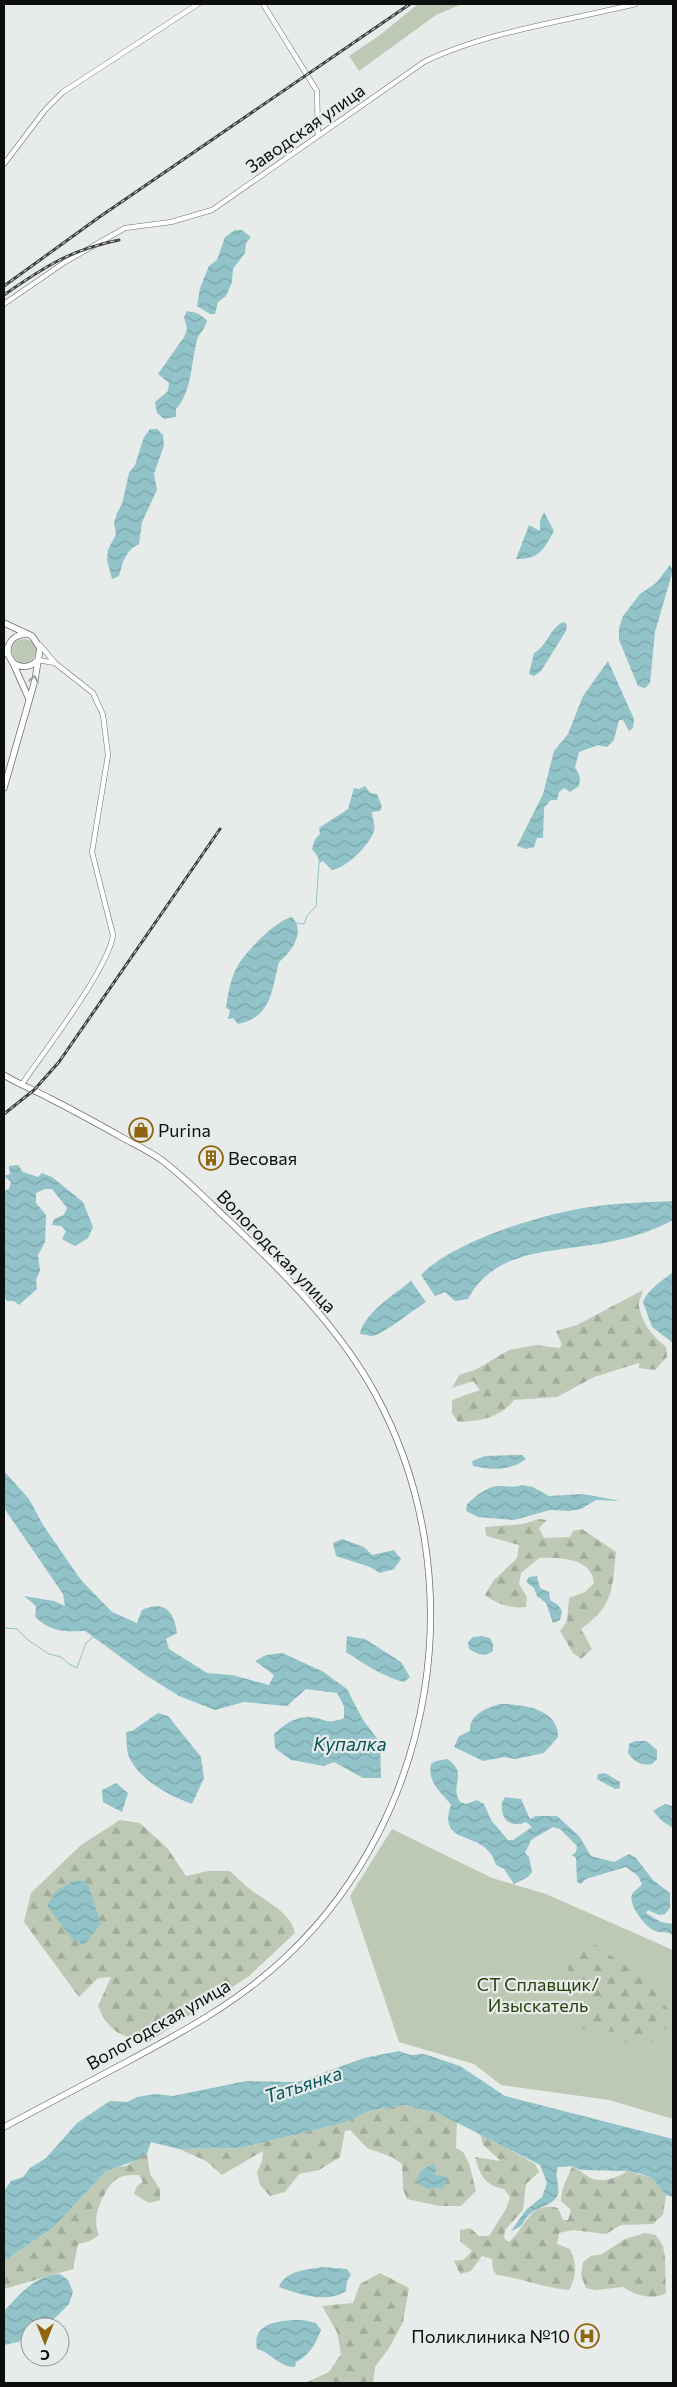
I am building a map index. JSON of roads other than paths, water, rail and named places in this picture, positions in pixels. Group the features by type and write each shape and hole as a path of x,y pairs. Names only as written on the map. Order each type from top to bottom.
{"main road":[{"path":"4,623 35,639 39,644 40,653 4,788"},
{"path":"9,656 8,649 11,641 18,636 26,634"},
{"path":"4,648 29,699"},
{"path":"13,663 25,667 38,660"},
{"name":"Вологодская улица","path":"4,1075 106,1128 166,1164 252,1242 302,1293 331,1328 377,1397 402,1454 422,1523 429,1574 430,1637 425,1694 416,1736 401,1782 373,1846 353,1879 321,1920 268,1974 219,2011 4,2127"}],"street":[{"path":"4,164 45,110 63,92 198,4"},
{"path":"263,4 318,91 318,136"},
{"name":"Заводская улица","path":"4,304 65,262 125,228 171,222 212,210 424,62 445,52 494,38 636,4"},
{"path":"22,1084 92,980 110,948 113,935 92,852 108,755 103,715 93,693 55,663 39,644"},
{"path":"38,660 55,663"}],"water":[{"path":"235,230 242,230 251,237 246,243 245,253 233,269 232,282 226,296 218,302 215,314 210,314 197,306 200,288 209,266 217,260 225,237"},
{"path":"187,311 197,313 207,320 197,340 188,386 176,409 176,417 164,419 157,413 155,402 168,391 169,383 158,374 184,337 187,329 184,317"},
{"path":"150,429 157,429 163,435 164,445 154,474 157,490 142,522 139,544 131,550 123,562 119,576 112,579 107,560 108,550 116,534 114,523 122,504 129,473 135,465 144,437"},
{"path":"544,512 554,531 550,538 540,552 524,559 516,559 529,525 540,531 540,521"},
{"path":"670,565 673,570 655,632 650,683 645,688 638,686 619,640 619,628 623,616 640,594 656,583"},
{"path":"563,622 567,624 566,631 541,671 534,676 529,674 534,653 542,646 555,628"},
{"path":"608,661 634,719 633,728 629,731 623,720 619,720 614,740 607,747 598,745 579,752 575,767 580,777 579,786 570,792 564,788 559,792 557,800 551,800 544,808 543,838 537,838 534,847 526,849 517,846 543,794 554,751 568,734 583,696"},
{"path":"365,786 370,793 377,794 382,807 380,811 372,812 375,826 374,831 367,843 350,861 332,870 323,861 319,863 318,857 312,849 315,839 320,834 319,828 348,809 354,788 359,789"},
{"path":"292,917 298,929 296,941 279,962 272,991 264,1009 249,1021 238,1024 233,1018 228,1019 230,1010 226,1008 228,993 240,963 269,931 285,919"},
{"path":"18,1165 23,1172 38,1177 42,1173 52,1177 83,1202 93,1227 88,1238 75,1246 62,1239 66,1231 61,1226 52,1225 54,1219 64,1215 67,1208 52,1189 45,1189 36,1193 36,1203 46,1215 45,1242 38,1255 40,1271 36,1280 37,1289 19,1305 14,1301 7,1301 4,1297 4,1191 9,1189 11,1182 4,1176 10,1174 9,1166"},
{"path":"673,1201 673,1220 665,1224 625,1238 549,1251 511,1261 495,1269 480,1282 468,1299 455,1301 445,1292 435,1296 421,1275 436,1262 456,1250 478,1239 528,1221 553,1214 597,1206"},
{"path":"673,1272 673,1343 652,1327 643,1302 652,1289"},
{"path":"411,1281 426,1302 377,1335 360,1334 362,1326 367,1319 389,1298"},
{"path":"522,1455 526,1459 507,1468 473,1466 472,1461 485,1456"},
{"name":"Купалка","path":"4,1471 29,1499 43,1525 81,1580 112,1612 137,1623 142,1610 150,1607 162,1607 170,1613 176,1625 177,1633 166,1639 169,1649 207,1673 232,1675 269,1685 274,1675 255,1661 266,1655 282,1653 322,1671 347,1689 363,1720 380,1742 381,1778 363,1778 334,1762 324,1766 291,1760 275,1748 274,1734 286,1724 295,1720 304,1717 329,1721 344,1718 344,1706 337,1693 306,1689 287,1706 244,1702 215,1710 179,1696 144,1674 85,1631 58,1630 41,1622 35,1617 36,1606 24,1596 54,1601 65,1606 63,1594 4,1508"},
{"path":"522,1485 533,1487 549,1496 583,1494 621,1501 596,1500 581,1509 570,1511 550,1510 514,1520 478,1517 466,1511 467,1504 489,1488"},
{"path":"342,1539 364,1547 372,1555 394,1550 401,1559 394,1569 380,1573 370,1567 336,1556 333,1543"},
{"path":"537,1576 540,1588 549,1592 550,1600 558,1605 562,1611 560,1620 553,1623 546,1603 537,1596 534,1588 526,1582 529,1577"},
{"path":"347,1636 365,1639 401,1662 410,1677 404,1682 388,1677 346,1652"},
{"path":"482,1636 490,1638 493,1644 493,1651 484,1655 469,1649 468,1642 473,1637"},
{"path":"501,1704 529,1707 546,1714 553,1720 557,1728 558,1737 544,1753 515,1759 504,1757 483,1761 454,1747 459,1736 470,1731 473,1720 480,1712"},
{"path":"158,1713 168,1716 201,1757 204,1778 192,1804 175,1797 149,1781 135,1767 129,1756 126,1732 132,1731"},
{"path":"635,1741 646,1741 657,1750 657,1759 652,1764 638,1763 628,1753 629,1744"},
{"path":"447,1759 457,1769 456,1790 460,1802 466,1804 477,1800 484,1804 491,1820 508,1840 513,1840 532,1827 526,1822 515,1824 504,1818 502,1802 505,1797 521,1799 530,1819 536,1816 557,1816 579,1836 591,1856 614,1862 629,1854 636,1858 653,1880 670,1893 670,1908 665,1914 659,1915 648,1910 646,1913 661,1922 673,1924 673,1936 669,1933 651,1929 639,1916 631,1899 633,1893 642,1884 638,1876 626,1867 586,1879 581,1884 577,1882 576,1858 572,1855 576,1852 577,1846 560,1829 553,1827 531,1840 525,1853 529,1857 532,1872 528,1877 514,1884 504,1869 496,1865 491,1853 483,1846 456,1833 450,1828 448,1819 451,1805 433,1781 430,1770 431,1764"},
{"path":"605,1773 620,1782 620,1788 615,1789 597,1779 598,1774"},
{"path":"116,1783 128,1793 122,1812 103,1802 102,1790"},
{"path":"665,1804 673,1806 673,1828 662,1821 653,1811"},
{"path":"73,1881 87,1881 101,1924 84,1945 72,1939 47,1906 55,1892"},
{"name":"Татьянка","path":"399,2051 410,2055 424,2054 460,2066 505,2096 673,2139 673,2197 666,2195 652,2178 641,2174 627,2171 581,2170 572,2166 558,2167 558,2194 556,2198 533,2211 521,2225 511,2231 526,2210 542,2197 547,2183 540,2165 436,2112 421,2110 407,2105 372,2110 344,2123 239,2148 179,2149 151,2142 147,2153 137,2160 106,2171 53,2228 4,2261 4,2191 11,2181 23,2177 30,2168 46,2158 77,2123 110,2101 127,2102 137,2097 155,2094 173,2096 246,2081 298,2082 364,2058"},
{"path":"435,2164 435,2175 448,2177 443,2188 426,2189 417,2182 419,2175 423,2170"},
{"path":"323,2267 347,2269 351,2275 347,2281 346,2291 338,2295 321,2297 303,2295 279,2287 286,2277 291,2274"},
{"path":"60,2274 68,2280 73,2292 69,2304 56,2317 20,2317 20,2341 4,2345 4,2311 22,2292 35,2282 51,2275"},
{"path":"303,2320 316,2323 321,2330 312,2349 296,2362 295,2367 284,2365 257,2349 256,2340 259,2333 270,2324"}],"waterway":[{"path":"297,923 304,924 307,916 316,906 319,863"},
{"path":"4,1628 17,1629 28,1640 49,1654 61,1657 77,1668 86,1643 93,1637"}],"railway":[{"path":"4,286 98,218 410,4"},
{"path":"4,295 45,268 72,254 119,240"},
{"path":"4,1114 34,1090 59,1062 220,829"}],"place":[{"name":"Purina","path":"141,1130"},
{"name":"Весовая","path":"211,1158"},
{"name":"Поликлиника №10","path":"587,2336"}],"park label":[{"name":"СТ Сплавщик/ Изыскатель","path":"538,1994"}]}
